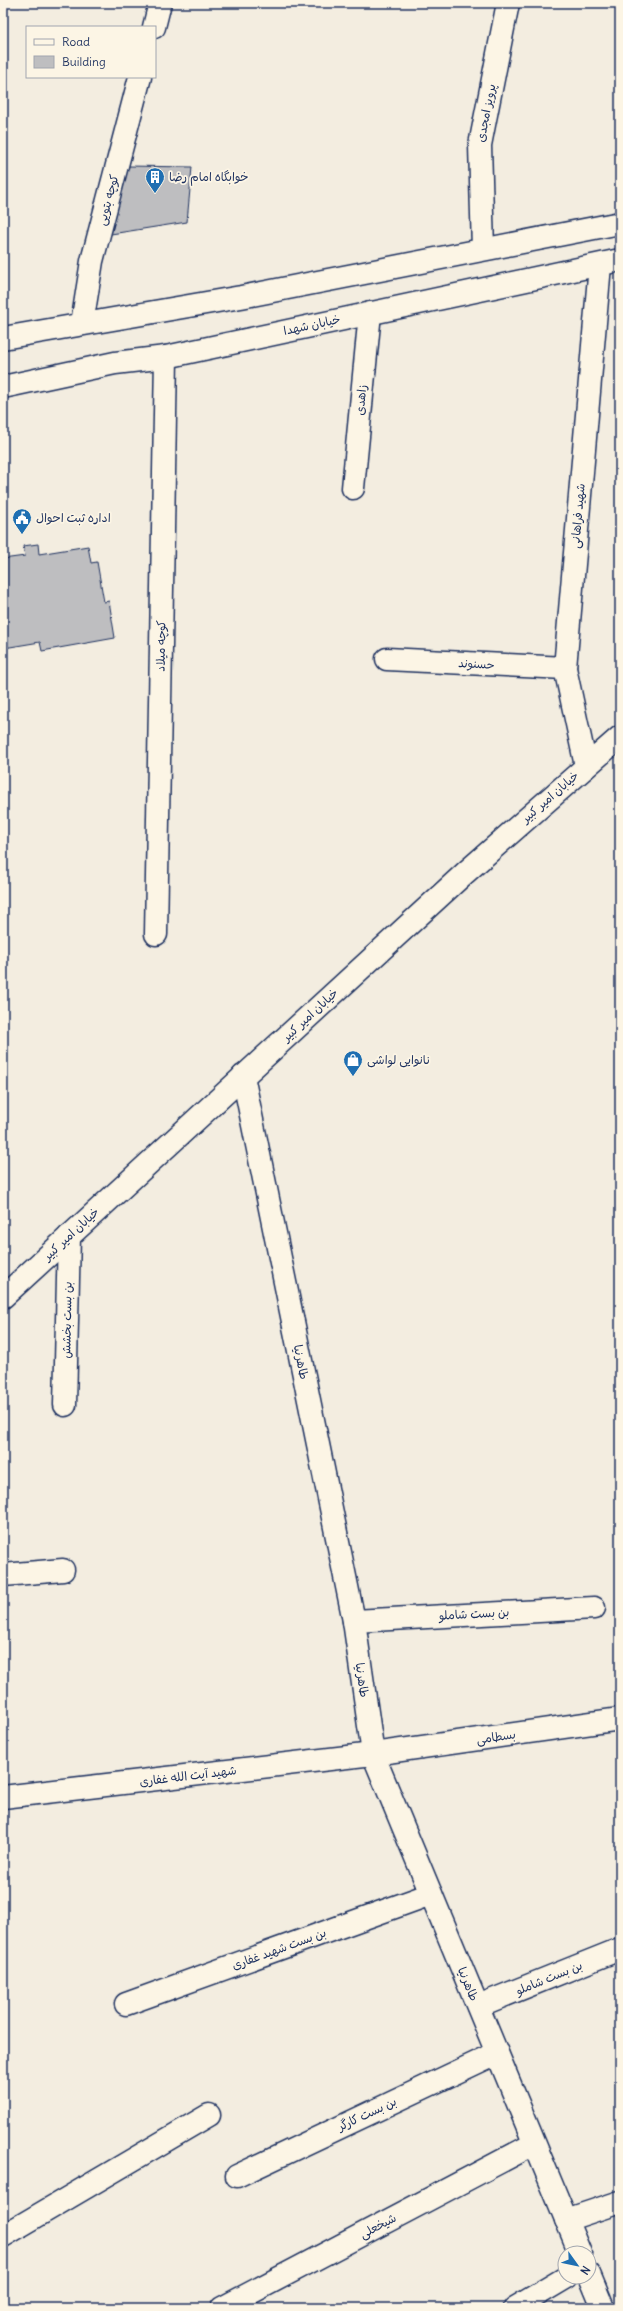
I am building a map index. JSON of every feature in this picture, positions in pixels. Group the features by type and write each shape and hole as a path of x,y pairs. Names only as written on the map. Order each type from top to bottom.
{"street":[{"path":"154,26 160,3"},
{"name":"پرویز امجدی","path":"483,249 480,145 508,3"},
{"name":"کوچه بتویی","path":"82,324 92,261 140,78"},
{"path":"3,338 241,297 620,223"},
{"name":"خیابان شهدا","path":"3,386 115,363 166,358 610,262"},
{"name":"شهید فراهانی","path":"586,766 565,668 610,262"},
{"name":"زاهدی","path":"353,488 370,313"},
{"name":"کوچه میلاد","path":"156,934 166,358"},
{"name":"حسنوند","path":"387,659 565,668"},
{"name":"خیابان امیر کبیر","path":"3,1297 459,878 620,737"},
{"name":"طاهرنیا","path":"243,1076 354,1621 373,1754 577,2245"},
{"name":"بن بست بخشش","path":"65,1405 69,1236"},
{"path":"3,1575 63,1570"},
{"name":"بن بست شاملو","path":"354,1621 594,1608"},
{"name":"بسطامی","path":"373,1754 620,1719"},
{"name":"شهید آیت الله غفاری","path":"3,1797 373,1754"},
{"name":"بن بست شهید غفاری","path":"126,2004 431,1894"},
{"name":"بن بست شاملو","path":"478,2006 620,1949"},
{"name":"بن بست کارگر","path":"237,2176 497,2053"},
{"path":"3,2236 209,2115"},
{"name":"شیخعلی","path":"222,2308 534,2144"},
{"path":"566,2220 620,2202"},
{"path":"514,2308 557,2283"},
{"path":"594,2285 603,2308"}],"building":[{"name":"خوابگاه امام رضا","path":"128,166 192,167 187,222 111,234"},
{"path":"38,544 39,554 88,546 91,563 97,562 104,602 109,601 115,638 42,651 40,642 4,648 3,559 25,556 23,546"}],"place":[{"name":"خوابگاه امام رضا","path":"155,194"},
{"name":"اداره ثبت احوال","path":"22,535"},
{"name":"نانوایی لواشی","path":"353,1077"}]}
